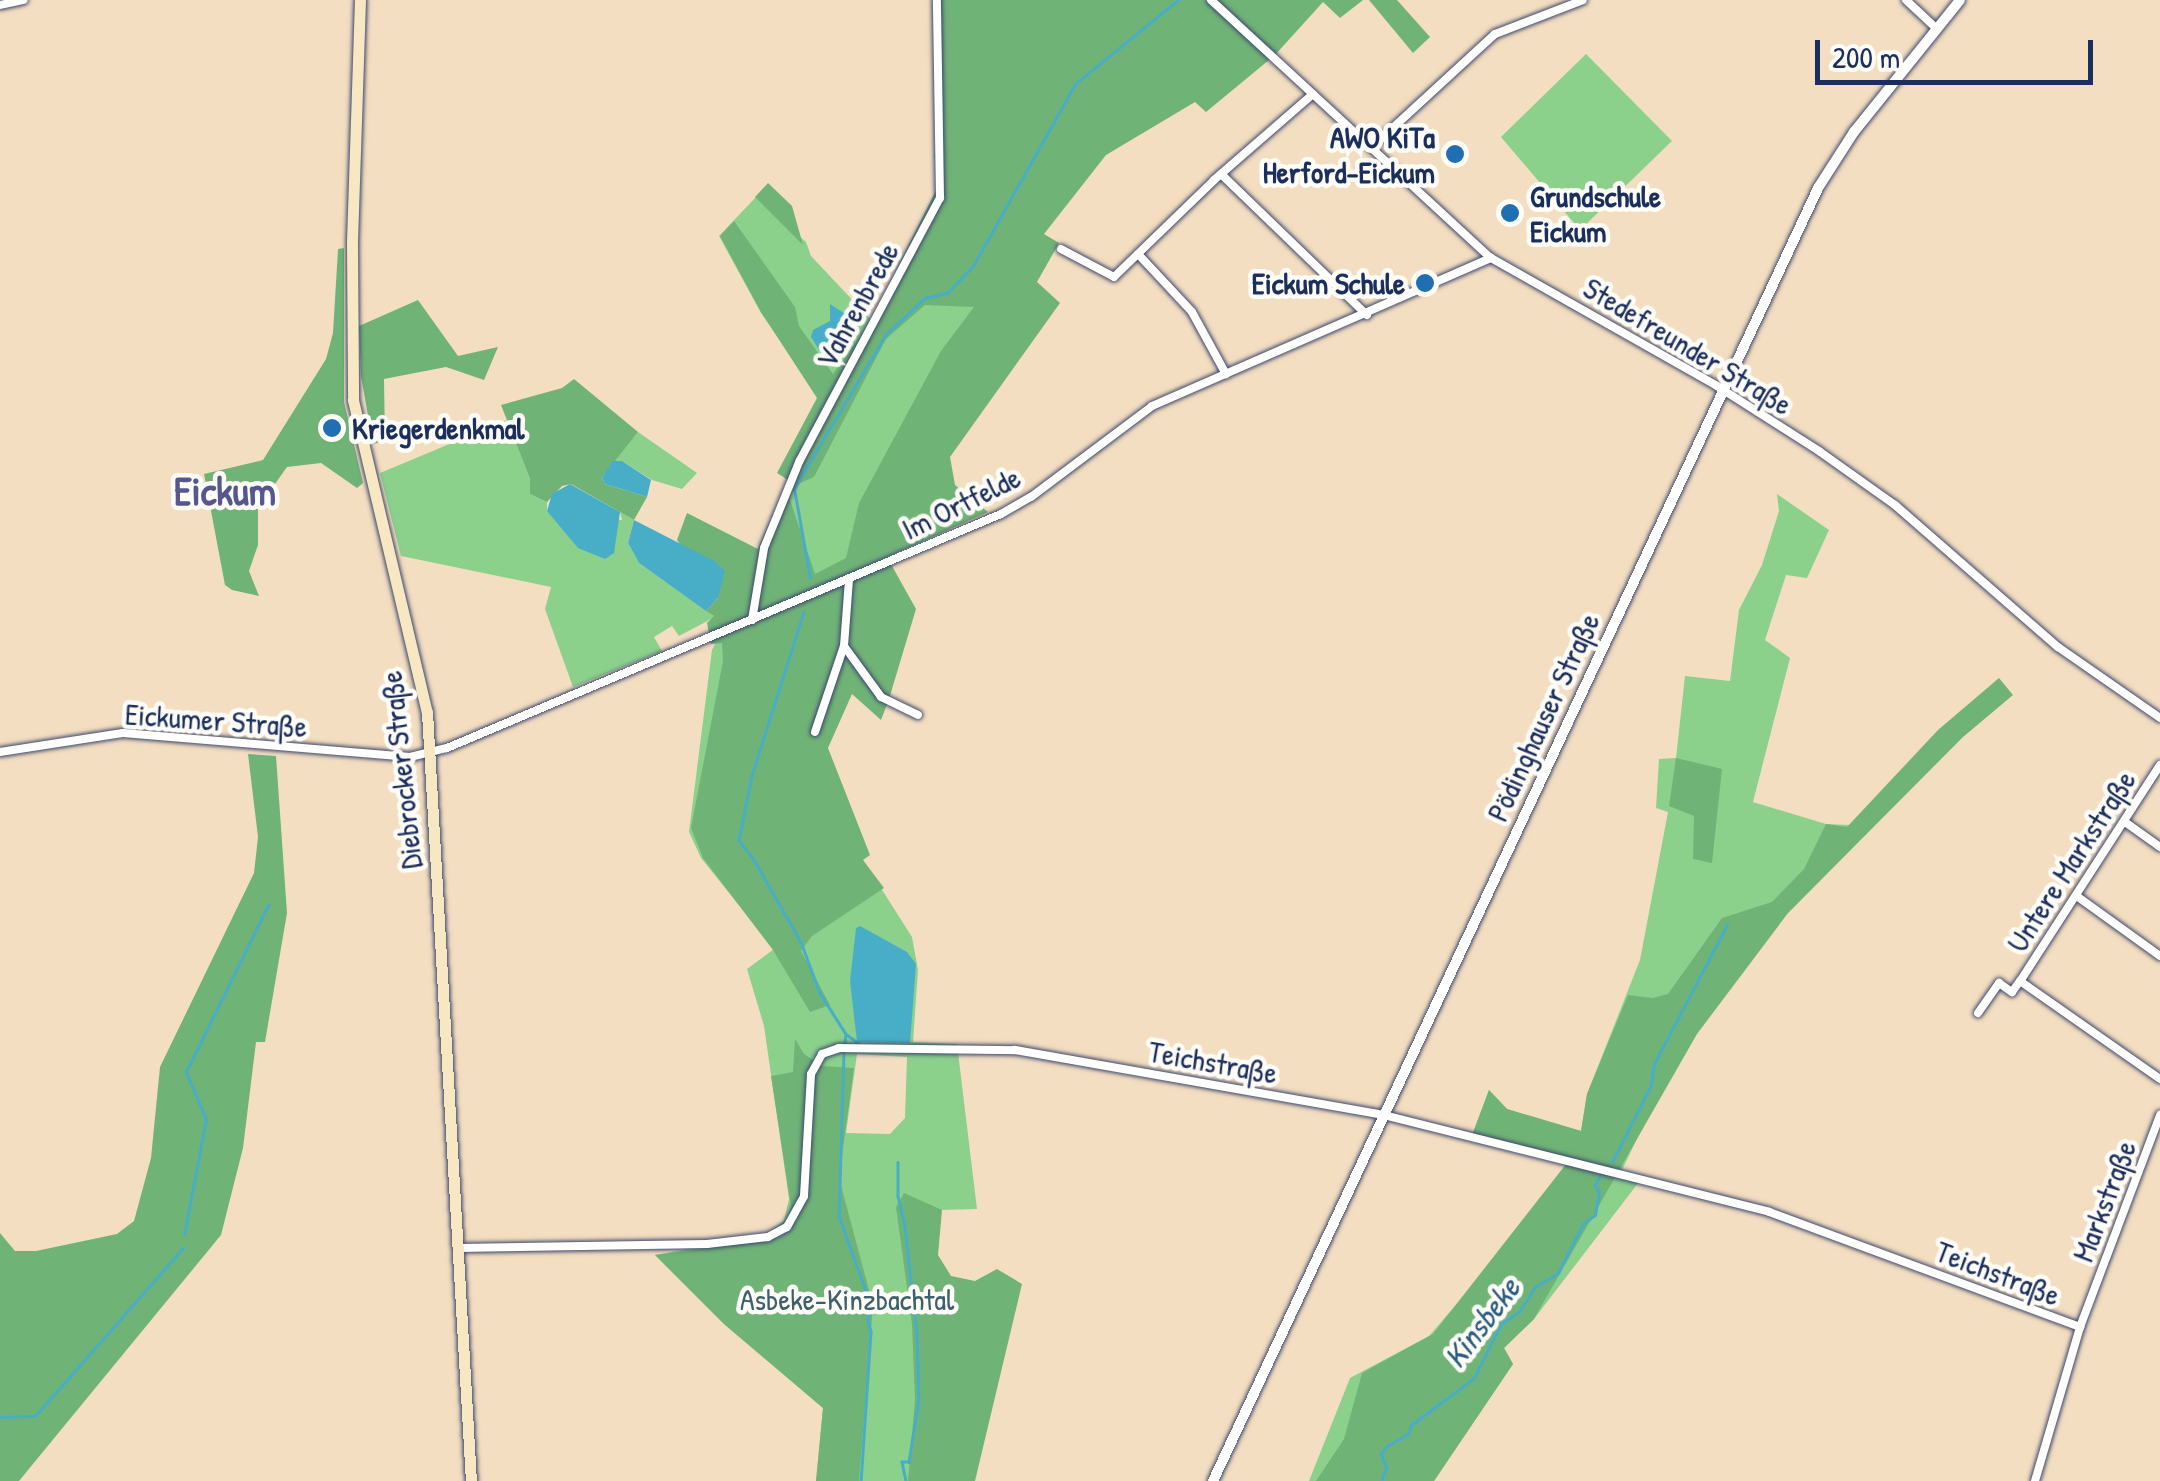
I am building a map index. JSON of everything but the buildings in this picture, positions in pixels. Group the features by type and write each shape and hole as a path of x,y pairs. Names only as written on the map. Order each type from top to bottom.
{"main road":[{"name":"Diebrocker Straße","path":"360,0 352,243 354,400 418,664 430,752 471,1481"}],"street":[{"path":"0,5 23,0"},
{"name":"Vahrenbrede","path":"752,620 764,548 800,460 942,191 937,0"},
{"name":"Stedefreunder Straße","path":"1210,0 1492,258 1723,390 1895,505 2058,647 2160,718"},
{"path":"1372,147 1495,34 1583,0"},
{"path":"1906,0 1937,29"},
{"name":"Pödinghauser Straße","path":"1213,1481 1826,174 1960,0"},
{"path":"1061,248 1109,278 1313,94"},
{"path":"1221,174 1367,314"},
{"path":"1138,254 1192,312 1226,374"},
{"name":"Im Ortfelde","path":"430,752 849,580 1015,507 1145,410 1492,258"},
{"path":"815,732 844,646 849,580"},
{"path":"844,646 881,697 918,715"},
{"name":"Eickumer Straße","path":"0,752 122,732 410,757 430,752"},
{"name":"Untere Markstraße","path":"1978,1014 1999,983 2012,992 2078,898 2160,765"},
{"path":"2125,822 2160,847"},
{"path":"2078,898 2160,956"},
{"name":"Untere Markstraße","path":"2020,981 2160,1079"},
{"name":"Teichstraße","path":"458,1248 707,1244 768,1237 787,1227 804,1196 811,1074 822,1054 836,1049 1015,1050 1384,1115 1769,1212 2080,1328"},
{"name":"Markstraße","path":"2034,1481 2080,1328 2160,1116"}],"green space":[{"path":"940,0 1363,0 1340,18 1323,2 1275,55 1206,112 1195,102 1106,155 1044,234 1059,243 1037,282 1060,303 950,457 955,485 988,512 887,557 916,609 889,699 881,720 852,694 828,748 870,855 863,860 884,888 812,936 801,951 830,1005 810,1012 773,950 703,858 691,828 723,661 722,643 711,644 707,623 714,616 706,611 718,598 677,540 687,513 758,549 788,480 777,473 817,398 761,312 720,236 734,221 795,307 799,326 833,374 871,321 937,188 942,129","holes":["925,305 974,307 941,351 859,503 846,558 815,574 789,497 796,485 814,477 886,339"]},
{"path":"1369,0 1397,0 1430,37 1413,53"},
{"path":"1586,54 1672,141 1580,230 1501,137"},
{"name":"Asbeke-Kinzbachtal","path":"1195,100 1105,155 1042,235 1035,283 983,405 886,556 852,691 826,748 863,860 912,937 918,970 913,1042 957,1044 977,1209 940,1210 936,1255 975,1481 816,1481 823,1408 724,1324 655,1255 766,1234 784,1221 789,1199 764,1026 747,969 774,949 701,858 689,832 712,650 789,497 796,485 806,480 819,396 761,313 719,236 756,197 806,242 811,256 875,324 940,190 934,154 967,125","holes":["857,1054 907,1057 905,1118 890,1134 846,1133"]},
{"path":"768,183 792,206 803,245 755,197"},
{"path":"344,248 344,402 363,483 357,488 321,463 287,467 258,508 258,545 249,571 259,596 232,590 225,585 204,474 263,460 326,359 333,333 338,249"},
{"path":"418,300 458,356 498,347 484,380 446,367 384,379 385,441 373,444 361,376 359,326"},
{"path":"574,379 638,432 602,477 605,484 647,497 634,520 571,484 562,486 547,502 530,494 530,479 501,405 562,388"},
{"path":"507,420 530,479 530,494 547,502 547,511 622,520 620,512 634,520 628,543 639,563 715,617 679,636 672,626 654,637 662,651 573,687 545,609 551,587 401,556 380,473"},
{"path":"638,432 697,473 682,489 652,480 622,461 613,461"},
{"path":"1777,494 1829,530 1807,578 1786,575 1765,640 1790,658 1753,802 1826,824 1874,826 1788,913 1747,943 1649,1114 1621,1172 1642,1178 1534,1319 1504,1348 1513,1364 1434,1481 1309,1481 1350,1378 1429,1336 1486,1270 1567,1163 1471,1138 1489,1090 1507,1109 1581,1131 1587,1094 1640,960 1668,812 1656,808 1659,759 1676,758 1685,676 1730,681 1739,610 1762,565 1779,511"},
{"path":"1999,678 2013,695 1963,737 1788,913 1697,1034 1534,1319 1504,1348 1513,1364 1434,1481 1316,1481 1344,1439 1362,1373 1433,1334 1567,1163 1471,1138 1489,1090 1507,1109 1581,1131 1587,1094 1628,995 1653,998 1668,994 1722,918 1772,902 1804,869 1826,824 1847,827 1938,730"},
{"path":"248,754 276,756 287,913 265,1042 256,1042 243,1148 221,1235 19,1481 0,1481 0,1233 15,1251 36,1251 117,1234 134,1221 151,1158 160,1067 254,873 258,837"},
{"path":"1676,758 1722,769 1712,863 1693,859 1694,816 1669,806"},
{"path":"795,1039 804,1054 822,1066 854,1068 839,1178 873,1305 859,1481 816,1481 823,1408 724,1324 655,1255 771,1240 786,1224 791,1207 771,1076 793,1072"},
{"path":"904,1193 942,1210 938,1255 951,1276 975,1281 997,1269 1022,1284 975,1481 908,1481 915,1400 912,1324 896,1207"}],"water":[{"path":"830,304 853,319 833,354 823,356 811,337 813,330 830,321"},
{"path":"613,461 622,461 651,480 647,497 605,484 602,477"},
{"path":"570,484 620,512 614,553 605,559 578,548 547,511 552,494"},
{"path":"634,520 714,561 725,571 718,598 706,611 639,563 628,543"},
{"path":"860,926 907,952 916,964 910,1043 857,1042 850,981 856,928"}],"waterway":[{"path":"810,578 794,489 886,334 925,298 947,293 973,266 1075,84 1178,0"},
{"path":"804,612 752,776 739,841 753,858 801,942 820,993 846,1034 845,1044"},
{"path":"184,1235 206,1120 186,1072 268,905"},
{"name":"Kinsbeke","path":"1612,1162 1651,1085 1654,1064 1727,925"},
{"path":"846,1034 857,1042"},
{"path":"844,1052 839,1216 872,1307 868,1319 871,1332 861,1481"},
{"path":"898,1162 898,1196 917,1334 919,1400 909,1462 902,1462 906,1481"},
{"name":"Kinsbeke","path":"1381,1481 1386,1468 1381,1454 1387,1446 1408,1434 1411,1425 1474,1378 1501,1324 1520,1311 1535,1287 1558,1273 1583,1224 1595,1215 1599,1193 1595,1185 1599,1177"},
{"path":"0,1417 35,1416 183,1248"}],"place":[{"name":"AWO KiTa Herford-Eickum","path":"1455,154"},
{"name":"Grundschule Eickum","path":"1510,213"},
{"name":"Eickum Schule","path":"1425,283"},
{"name":"Kriegerdenkmal","path":"332,428"}],"district":[{"name":"Eickum","path":"225,490"}]}
